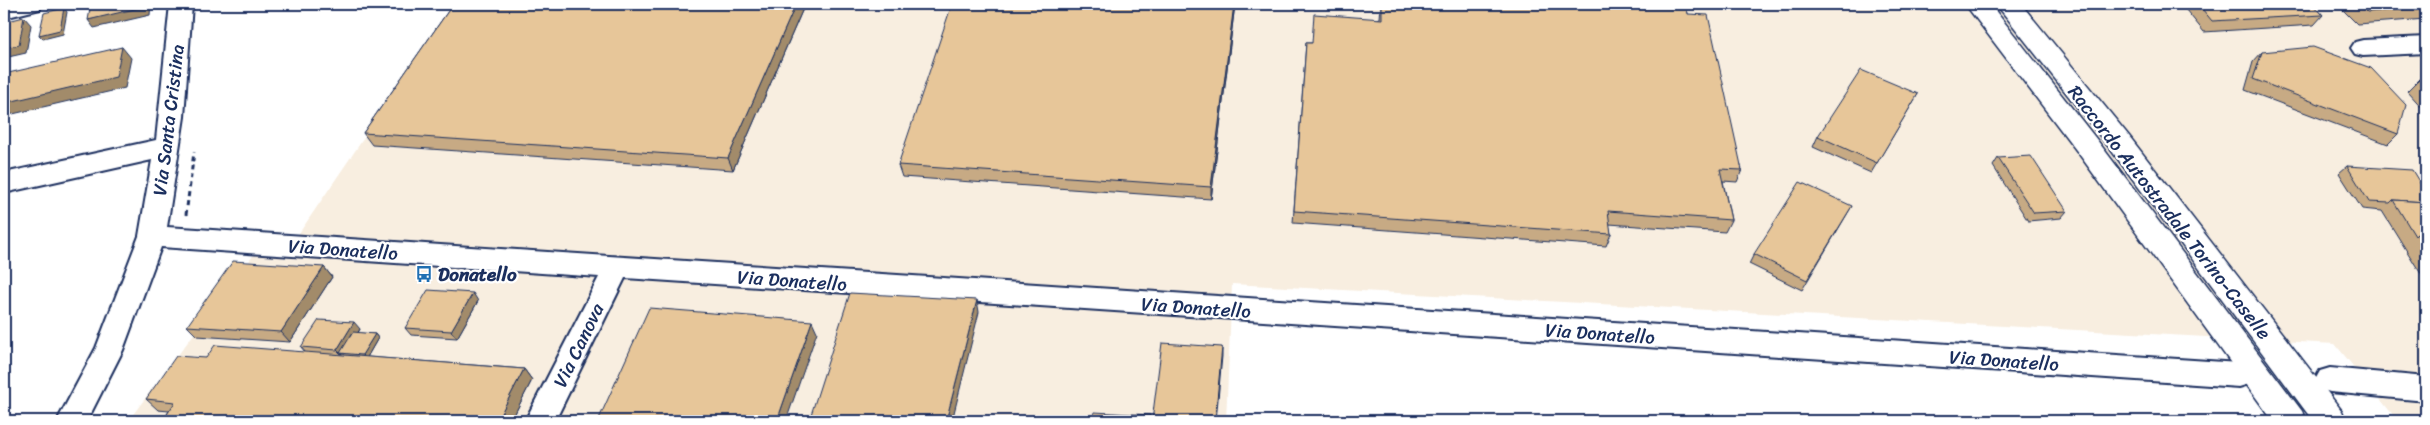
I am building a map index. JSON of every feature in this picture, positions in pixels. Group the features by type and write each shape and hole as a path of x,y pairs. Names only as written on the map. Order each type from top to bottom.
{"highway":[{"name":"Raccordo Autostradale Torino-Caselle","path":"1977,4 2088,147 2291,421"},
{"name":"Raccordo Autostradale Torino-Caselle","path":"2008,4 2120,143 2331,421"}],"street":[{"path":"4,10 32,4"},
{"name":"Via Santa Cristina","path":"72,421 109,350 152,236 172,118 182,4"},
{"path":"2363,48 2426,45"},
{"path":"4,183 167,147"},
{"name":"Via Donatello","path":"152,236 2239,375"},
{"name":"Via Canova","path":"540,421 616,268"},
{"path":"2330,380 2426,389"}],"shaded area":[{"path":"455,4 2426,4 2426,421 2398,421 2335,344 1232,284 1226,421 128,421 262,244 291,245"}],"building":[{"path":"91,4 144,4 143,7 88,20"},
{"path":"453,4 796,4 728,158 363,133"},
{"path":"952,4 1234,4 1211,187 898,165"},
{"path":"1382,4 1686,4 1688,14 1708,15 1742,170 1720,169 1731,220 1608,211 1611,234 1294,211 1306,43 1312,43 1314,14 1382,19"},
{"path":"2198,4 2313,4 2323,15 2212,21"},
{"path":"2360,4 2426,4 2426,8 2367,12"},
{"path":"64,8 60,30 39,35 44,13"},
{"path":"24,17 19,45 4,48 4,22"},
{"path":"122,47 116,77 4,103 4,74"},
{"path":"2313,47 2371,68 2406,105 2398,134 2253,79 2262,52"},
{"path":"1861,70 1918,94 1877,163 1818,136"},
{"path":"2426,78 2426,87 2419,79"},
{"path":"2031,156 2067,211 2034,213 1998,158"},
{"path":"2347,166 2412,170 2426,193 2426,202 2393,200 2390,203 2369,202"},
{"path":"1800,182 1852,206 1807,280 1754,254"},
{"path":"2393,200 2426,202 2426,234 2417,234 2415,236"},
{"path":"2417,234 2426,234 2426,249"},
{"path":"233,261 324,267 281,332 187,326"},
{"path":"428,290 473,293 451,331 405,328"},
{"path":"850,293 977,300 946,421 809,421"},
{"path":"649,308 812,321 777,421 598,421"},
{"path":"319,320 354,322 337,350 301,347"},
{"path":"353,332 375,334 362,355 340,353"},
{"path":"1162,343 1222,347 1215,421 1152,421"},
{"path":"215,345 524,369 497,421 195,421 164,419 175,402 146,399 176,356 206,358"},
{"path":"1094,412 1150,415 1149,421 1092,421"}],"place":[{"name":"Donatello","path":"424,274"}]}
